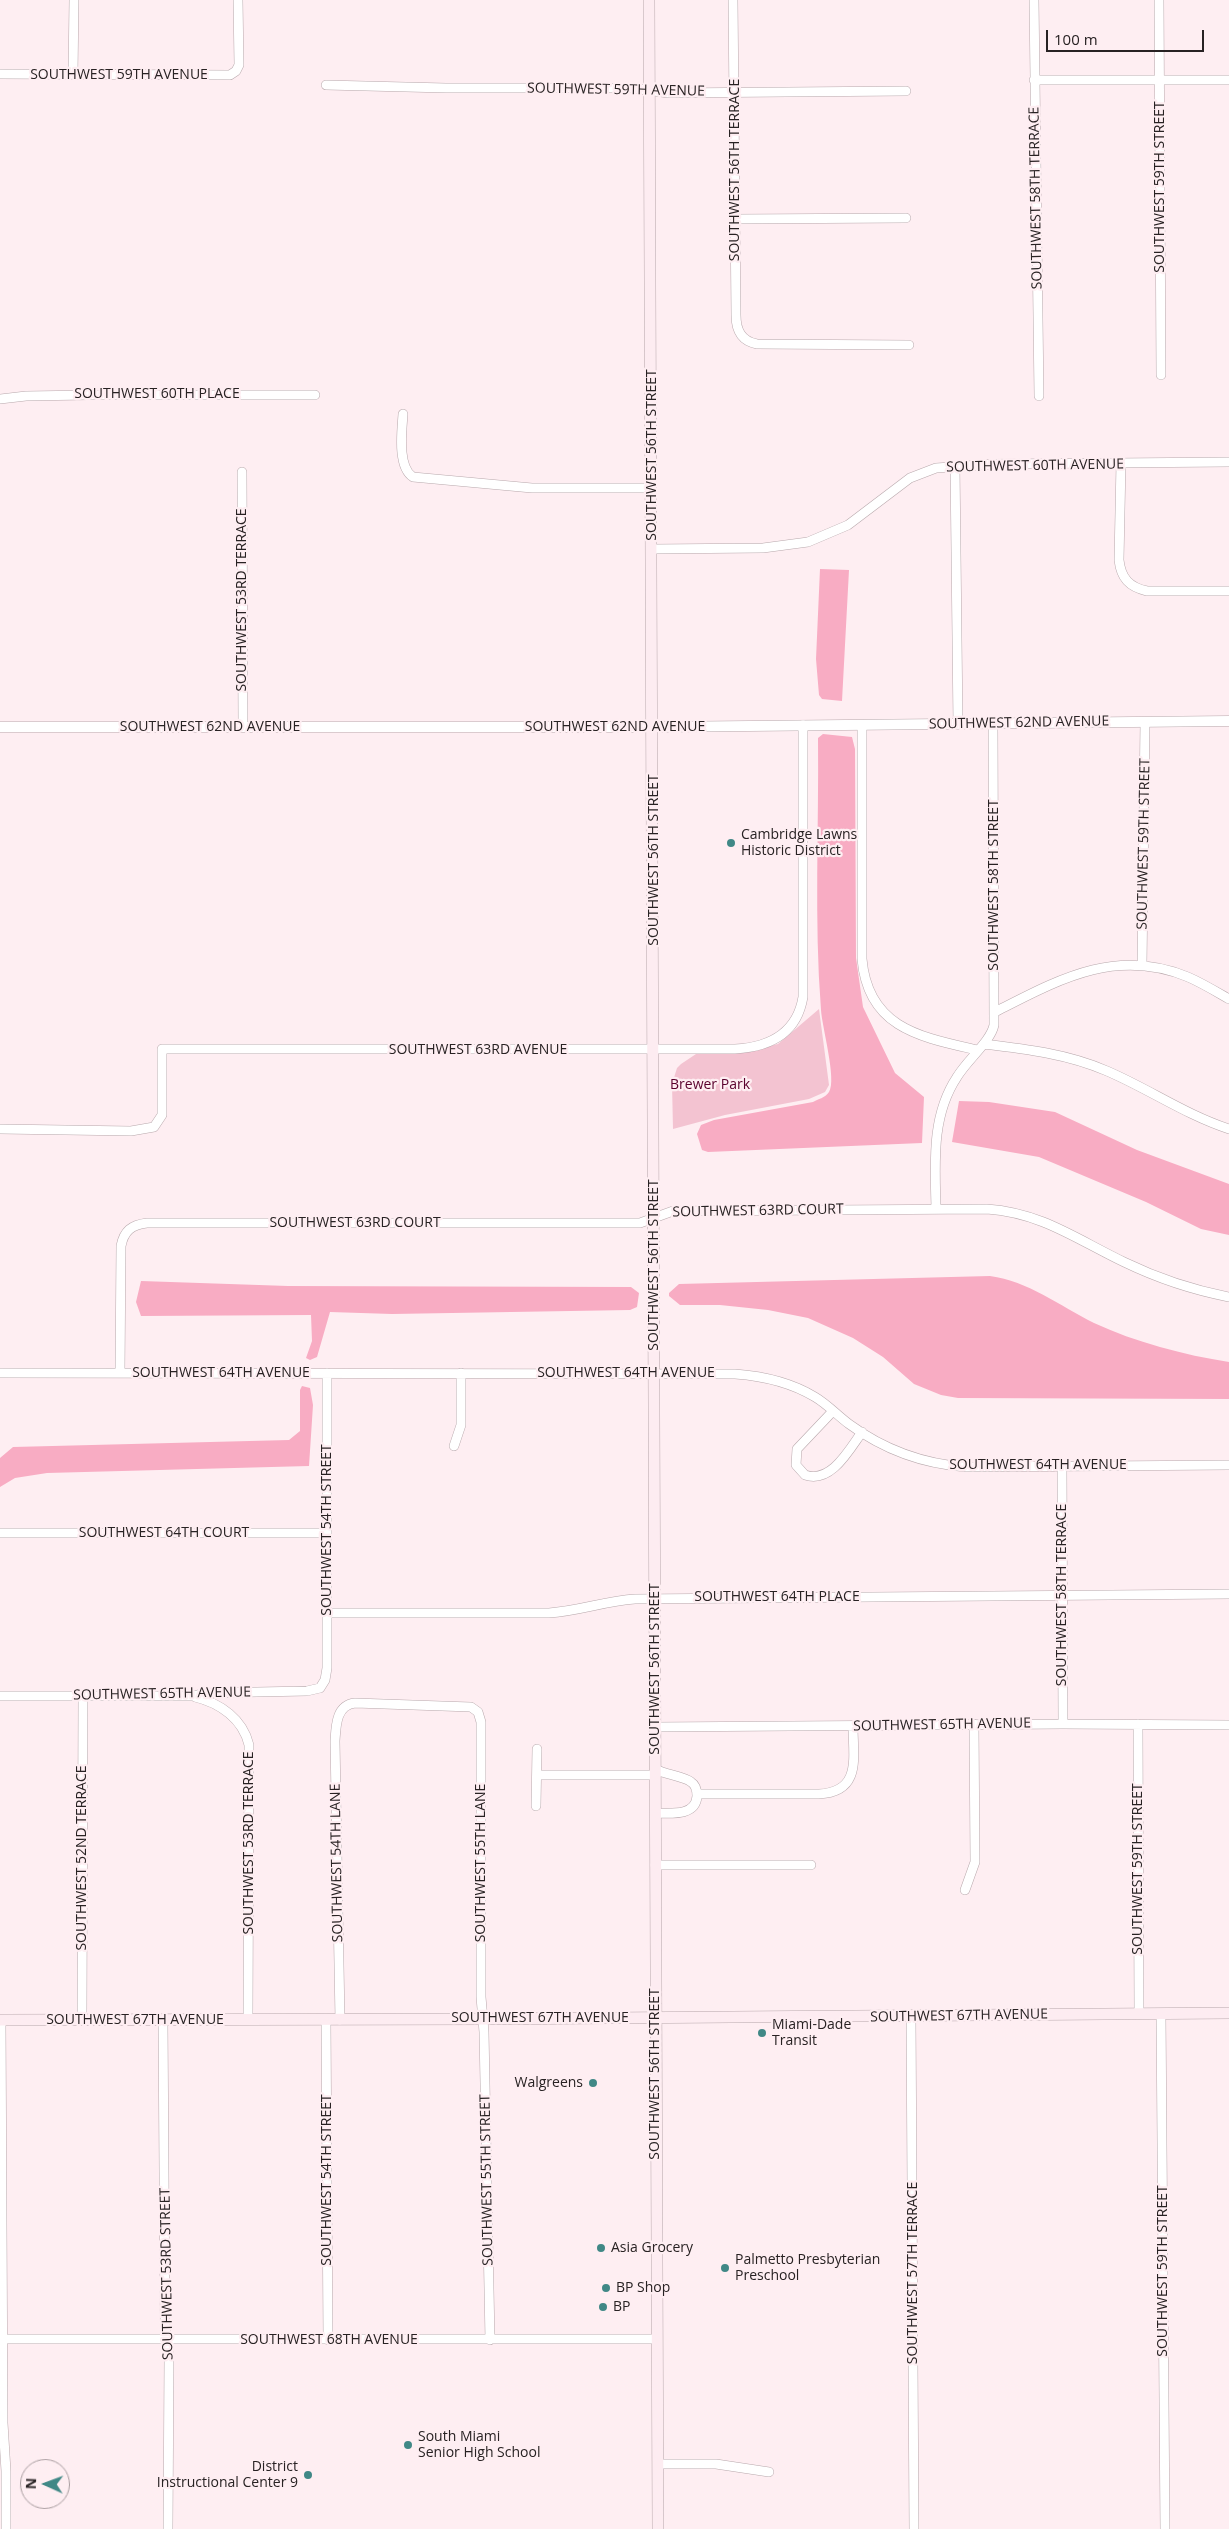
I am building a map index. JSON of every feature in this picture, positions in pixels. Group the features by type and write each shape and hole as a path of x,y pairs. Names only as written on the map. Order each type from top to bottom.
{"main road":[{"name":"SOUTHWEST 56TH STREET","path":"649,0 653,548 654,1727 658,2529"},
{"name":"SOUTHWEST 67TH AVENUE","path":"0,2020 340,2020 1229,2013"}],"street":[{"path":"73,75 74,0"},
{"name":"SOUTHWEST 59TH AVENUE","path":"0,74 224,76 236,71 239,60 238,0"},
{"name":"SOUTHWEST 56TH TERRACE","path":"733,0 737,329 744,339 757,344 909,345"},
{"name":"SOUTHWEST 58TH TERRACE","path":"1034,0 1039,396"},
{"name":"SOUTHWEST 59TH STREET","path":"1159,0 1160,375"},
{"path":"1034,80 1229,80"},
{"name":"SOUTHWEST 59TH AVENUE","path":"326,85 446,88 633,88 668,93 906,90"},
{"path":"735,219 906,218"},
{"name":"SOUTHWEST 60TH PLACE","path":"0,400 26,396 88,394 315,395"},
{"path":"402,414 403,456 405,467 411,475 532,488 652,488"},
{"name":"SOUTHWEST 60TH AVENUE","path":"653,548 763,548 808,542 848,525 910,478 928,470 955,466 995,464 1229,462"},
{"path":"1121,463 1119,560 1121,572 1126,581 1139,589 1147,591 1229,591"},
{"path":"955,466 958,724"},
{"name":"SOUTHWEST 53RD TERRACE","path":"242,472 243,727"},
{"name":"SOUTHWEST 62ND AVENUE","path":"0,727 653,727 1229,721"},
{"name":"SOUTHWEST 59TH STREET","path":"1142,966 1145,722"},
{"name":"SOUTHWEST 58TH STREET","path":"936,1208 936,1151 940,1117 953,1083 992,1034 995,1012 993,723"},
{"path":"862,724 862,958 865,984 872,998 886,1015 910,1032 935,1041 1045,1052 1092,1065 1145,1088 1202,1119 1229,1129"},
{"name":"SOUTHWEST 63RD AVENUE","path":"0,1129 131,1132 156,1126 162,1115 162,1049 747,1048 773,1040 789,1030 799,1015 803,997 803,725"},
{"path":"995,1012 1073,974 1099,968 1142,966 1188,977 1229,999"},
{"name":"SOUTHWEST 63RD COURT","path":"120,1373 120,1260 125,1233 134,1226 154,1223 640,1222 673,1211 936,1208 1000,1210 1034,1217 1141,1269 1187,1286 1229,1297"},
{"path":"0,1373 0,1378"},
{"name":"SOUTHWEST 64TH AVENUE","path":"0,1373 735,1374 758,1377 806,1393 862,1432 902,1453 937,1464 966,1467 1229,1465"},
{"name":"SOUTHWEST 54TH STREET","path":"322,1686 327,1668 327,1373"},
{"path":"454,1446 461,1425 461,1373"},
{"path":"833,1411 797,1449 796,1465 805,1475 815,1477 829,1472 862,1432"},
{"name":"SOUTHWEST 58TH TERRACE","path":"1062,1466 1063,1724"},
{"name":"SOUTHWEST 64TH COURT","path":"0,1533 327,1533"},
{"name":"SOUTHWEST 64TH PLACE","path":"327,1612 549,1613 576,1611 621,1600 655,1598 1229,1594"},
{"name":"SOUTHWEST 65TH AVENUE","path":"0,1696 193,1696 207,1693 312,1691 322,1686"},
{"name":"SOUTHWEST 52ND TERRACE","path":"82,2020 83,1696"},
{"name":"SOUTHWEST 53RD TERRACE","path":"193,1696 212,1703 237,1720 244,1731 249,1745 248,2020"},
{"name":"SOUTHWEST 54TH LANE","path":"340,2020 336,1724 343,1708 355,1703 460,1705 476,1709"},
{"name":"SOUTHWEST 55TH LANE","path":"476,1709 480,1722 481,1997 483,2019"},
{"path":"965,1890 975,1862 974,1724"},
{"name":"SOUTHWEST 65TH AVENUE","path":"654,1727 974,1724 1229,1725"},
{"name":"SOUTHWEST 59TH STREET","path":"1138,1724 1139,2014"},
{"path":"697,1794 819,1794 838,1790 848,1782 852,1773 853,1726"},
{"path":"536,1806 537,1749"},
{"path":"537,1775 655,1772 689,1780 696,1788 695,1804 685,1812 655,1813"},
{"path":"655,1866 811,1865"},
{"name":"SOUTHWEST 59TH STREET","path":"1161,2014 1165,2529"},
{"name":"SOUTHWEST 57TH TERRACE","path":"911,2016 914,2529"},
{"name":"SOUTHWEST 55TH STREET","path":"483,2019 490,2340"},
{"path":"0,2020 1,2339 6,2529"},
{"name":"SOUTHWEST 53RD STREET","path":"163,2020 167,2339 169,2359 168,2529"},
{"name":"SOUTHWEST 54TH STREET","path":"326,2020 328,2340"},
{"name":"SOUTHWEST 68TH AVENUE","path":"1,2339 657,2339"},
{"path":"658,2464 716,2464 769,2472"}],"green space":[{"name":"Brewer Park","path":"819,1009 829,1085 825,1092 809,1099 725,1115 673,1129 672,1084 677,1068 681,1064 699,1052 744,1052 778,1044"}],"shaded area":[{"path":"820,569 849,570 842,701 822,699 819,695 816,659"},
{"path":"823,734 852,737 855,749 856,958 863,1007 895,1073 924,1097 922,1143 708,1152 702,1150 697,1134 701,1125 714,1120 813,1102 827,1094 831,1086 830,1065 821,1010 818,942 818,738"},
{"path":"959,1101 989,1102 1055,1112 1137,1150 1229,1184 1229,1235 1201,1229 1146,1202 1039,1157 952,1142"},
{"path":"990,1276 1018,1283 1094,1323 1126,1336 1177,1352 1229,1362 1229,1399 958,1398 941,1395 914,1384 883,1357 853,1338 808,1318 768,1310 720,1305 680,1305 669,1296 669,1293 679,1284"},
{"path":"141,1281 288,1286 631,1287 639,1293 637,1307 630,1310 392,1314 330,1312 317,1357 310,1360 306,1358 312,1341 311,1315 141,1316 136,1302"},
{"path":"302,1386 310,1388 313,1405 309,1466 47,1473 15,1478 0,1487 0,1458 13,1447 289,1440 300,1431 300,1390"}],"place":[{"name":"Cambridge Lawns Historic District","path":"731,843"},
{"name":"Miami-Dade Transit","path":"762,2033"},
{"name":"Walgreens","path":"593,2083"},
{"name":"Asia Grocery","path":"601,2248"},
{"name":"Palmetto Presbyterian Preschool","path":"725,2268"},
{"name":"BP Shop","path":"606,2288"},
{"name":"BP","path":"603,2307"},
{"name":"South Miami Senior High School","path":"408,2445"},
{"name":"District Instructional Center 9","path":"308,2475"}]}
